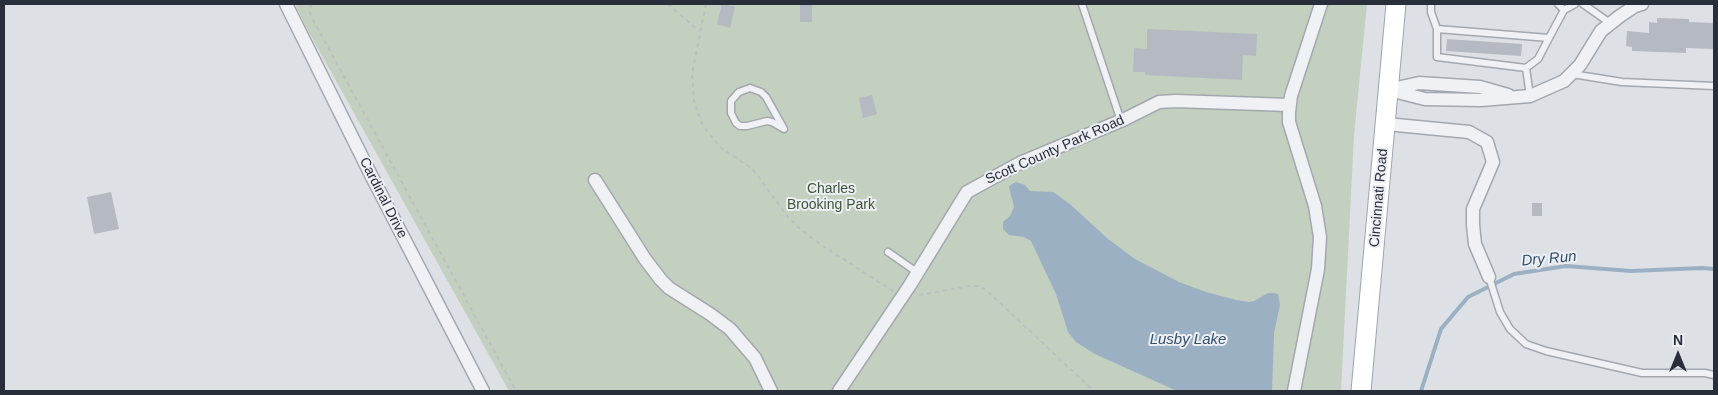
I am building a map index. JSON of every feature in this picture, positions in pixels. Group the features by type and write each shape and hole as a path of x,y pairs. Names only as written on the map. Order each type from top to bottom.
{"main road":[{"name":"Cincinnati Road","path":"1361,391 1396,4"}],"street":[{"name":"Cardinal Drive","path":"286,4 371,175 483,391"},
{"path":"1294,391 1318,269 1320,237 1313,199 1289,122 1289,105 1320,4"},
{"path":"1389,90 1425,99 1481,100 1530,96 1564,81 1580,65 1601,31 1610,23 1642,4"},
{"name":"Scott County Park Road","path":"839,391 918,273 967,192 985,180 1035,156 1121,121 1159,102 1289,105"},
{"path":"1386,124 1469,132 1487,142 1493,162 1473,209 1473,226 1475,244 1489,277"},
{"path":"595,180 645,259 661,280 679,295 720,321 735,333 755,358 771,391"}],"lane":[{"path":"1082,4 1121,121"},
{"path":"1431,4 1431,12 1437,29 1437,57 1526,68 1538,59 1564,10 1575,4"},
{"path":"1558,4 1564,10"},
{"path":"1583,4 1610,23"},
{"path":"1437,29 1550,38"},
{"path":"1526,68 1530,96"},
{"path":"1572,74 1622,82 1714,86"},
{"path":"744,89 756,89 766,98 784,129 772,122 740,126 732,118 731,101 734,96 744,89"},
{"path":"888,252 918,273"},
{"path":"1489,277 1500,312 1510,329 1526,344 1546,351 1642,374 1705,374 1714,376"}],"path":[{"path":"311,4 310,13 312,18 516,391"},
{"path":"668,4 699,31"},
{"path":"706,4 699,31 692,74 694,102 703,126 720,147 751,168 801,230 896,294 916,296 969,286 978,286 985,289 1094,391"}],"green space":[{"name":"Charles Brooking Park","path":"295,4 1367,4 1354,135 1341,391 509,391 306,27"}],"water":[{"name":"Lusby Lake","path":"1016,182 1025,185 1030,191 1053,192 1071,205 1108,239 1135,259 1179,282 1206,292 1249,302 1268,293 1278,294 1280,305 1274,333 1272,391 1177,391 1095,354 1076,342 1068,332 1056,294 1031,241 1024,237 1009,235 1003,229 1003,222 1010,216 1014,207 1009,187"}],"building":[{"path":"722,4 735,7 730,28 717,24"},
{"path":"800,4 812,4 812,22 800,22"},
{"path":"1657,18 1689,19 1689,22 1714,23 1714,49 1686,48 1686,53 1632,51 1632,47 1626,46 1627,31 1649,33 1649,22 1657,23"},
{"path":"1147,29 1257,34 1256,56 1243,55 1242,80 1145,75 1145,72 1133,72 1134,48 1147,49"},
{"path":"1447,39 1522,44 1521,56 1446,51"},
{"path":"872,95 877,114 863,118 859,98"},
{"path":"111,192 119,229 94,234 87,197"},
{"path":"1532,203 1542,203 1542,216 1532,216"}],"waterway":[{"name":"Dry Run","path":"1421,391 1441,329 1468,297 1514,274 1566,266 1631,271 1714,269"}]}
